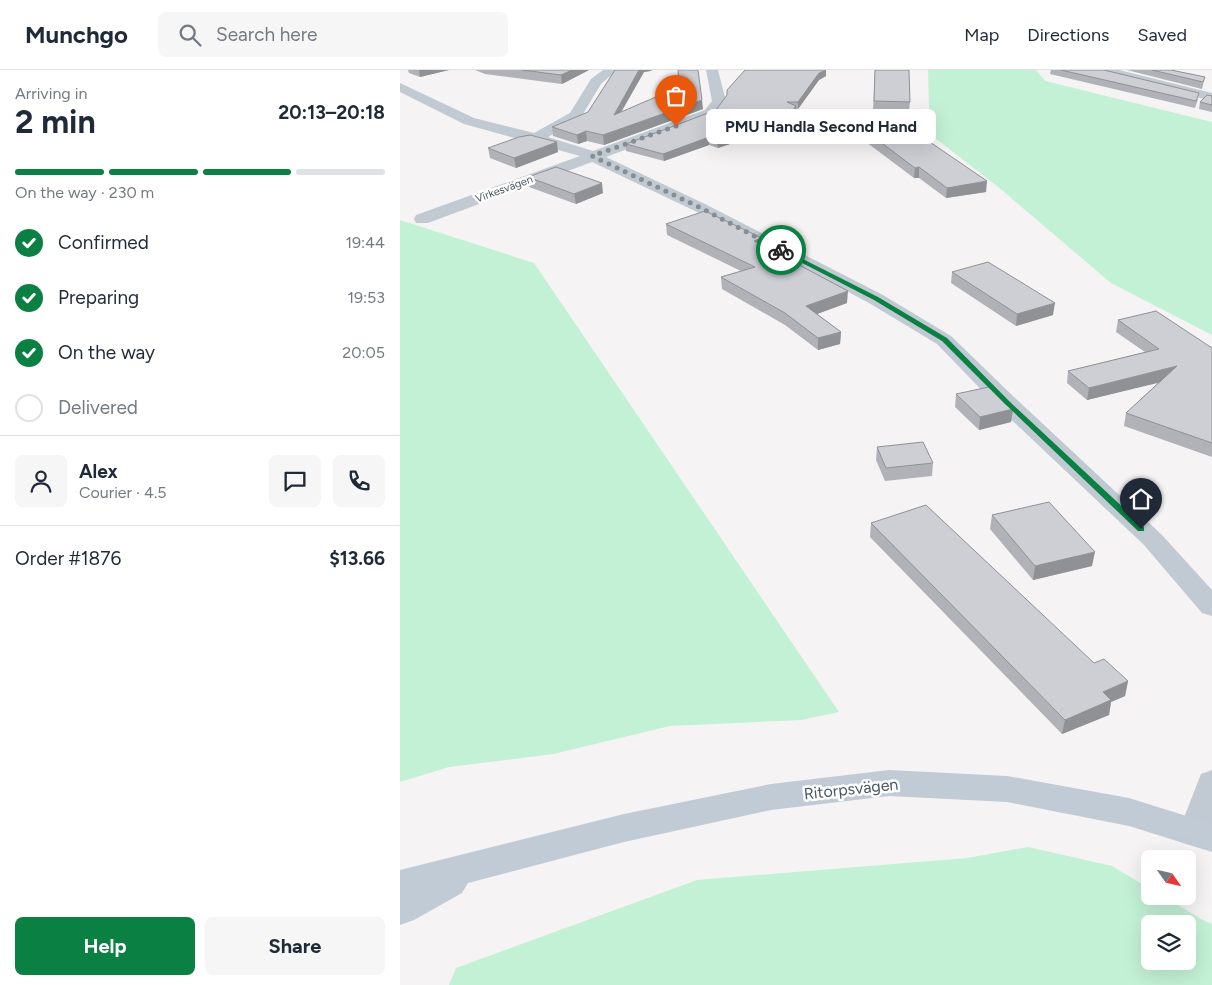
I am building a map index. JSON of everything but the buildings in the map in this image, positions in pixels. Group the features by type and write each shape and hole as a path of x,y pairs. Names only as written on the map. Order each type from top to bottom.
{"street":[{"path":"534,138 553,130 575,116 596,82 611,70"},
{"name":"Virkesvägen","path":"422,219 710,113 719,101 712,70"},
{"path":"1104,70 1212,97"},
{"path":"400,87 469,121 580,150 701,208 876,299 944,340 1006,402 1153,540 1212,607"},
{"path":"1204,836 1212,782"},
{"name":"Ritorpsvägen","path":"400,885 490,860 624,828 771,797 889,783 1007,789 1129,812 1204,836"},
{"name":"Ritorpsvägen","path":"400,909 490,860"}],"green space":[{"path":"928,70 1036,70 1045,81 1212,122 1212,335 1111,283 997,186 922,128 929,108"},
{"path":"400,220 534,263 839,712 801,720 670,726 553,754 449,767 400,782"},
{"path":"1028,847 1112,866 1141,884 1141,905 1178,905 1195,915 1141,915 1141,970 1196,970 1196,915 1212,924 1212,985 449,985 456,968 697,880 967,858"}],"way so far":[{"path":"676,126 592,156 701,208 781,250"}],"place":[{"name":"PMU Handla Second Hand","path":"676,126"}],"route":[{"path":"781,250 876,299 944,340 1006,402 1141,529"}]}
